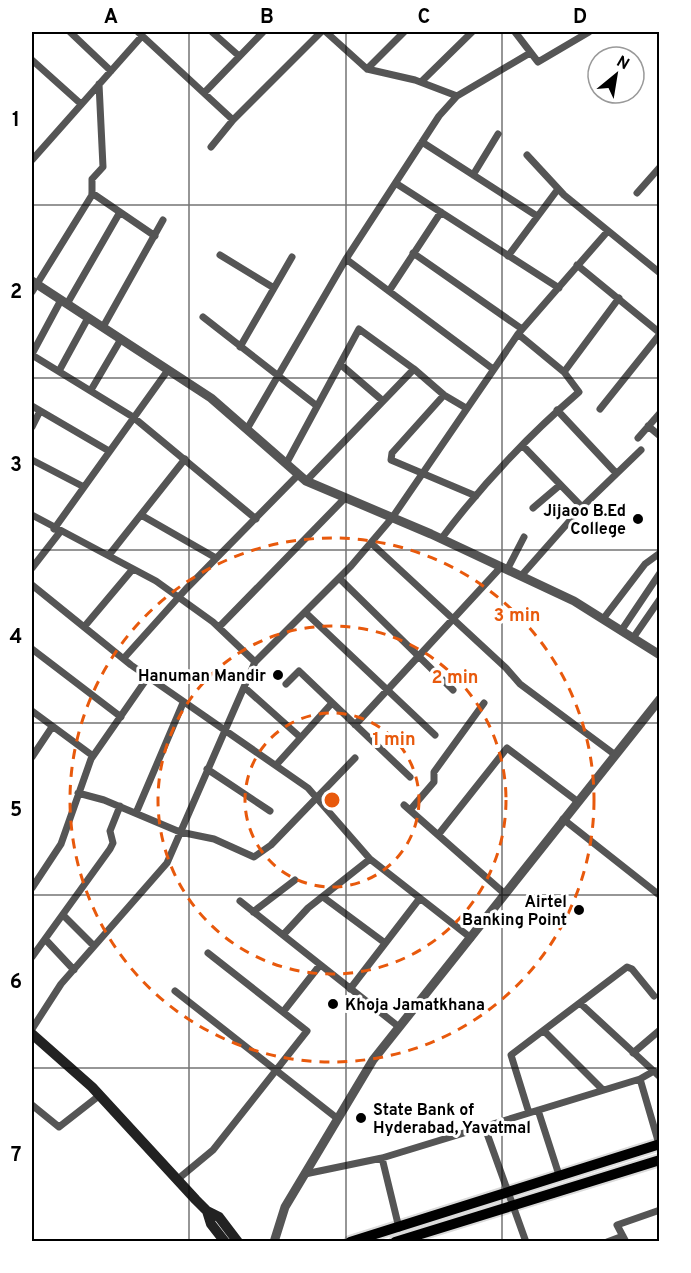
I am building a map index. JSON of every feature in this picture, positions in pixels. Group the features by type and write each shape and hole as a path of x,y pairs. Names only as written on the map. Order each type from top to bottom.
{"main road":[{"path":"32,1032 100,1095 207,1211 219,1218 238,1242"},
{"path":"350,1242 659,1144"},
{"path":"395,1242 513,1203 660,1160"},
{"path":"207,1211 211,1224 225,1242"}],"street":[{"path":"70,32 111,71"},
{"path":"212,32 238,56"},
{"path":"204,93 263,32"},
{"path":"211,147 233,120 321,32"},
{"path":"326,32 368,69 421,82 457,96"},
{"path":"368,69 404,32"},
{"path":"421,82 472,32"},
{"path":"515,32 535,61 540,62 589,32"},
{"path":"32,160 111,71 140,34 233,120"},
{"path":"247,429 279,378 346,259 397,184 439,116 457,96 530,53"},
{"path":"32,60 81,104"},
{"path":"99,84 100,138 105,163 92,178 92,193 33,286 64,302 210,398 306,481 441,539 574,601 660,655"},
{"path":"473,175 498,134"},
{"path":"422,142 537,216"},
{"path":"527,155 558,189 607,232 660,273"},
{"path":"637,194 660,167"},
{"path":"397,184 558,288"},
{"path":"508,256 558,189"},
{"path":"92,193 155,236"},
{"path":"120,212 32,355 133,417 256,519"},
{"path":"389,291 441,212"},
{"path":"103,327 163,220"},
{"path":"32,1032 74,970 167,863 255,662 339,579 392,518 520,332 607,232"},
{"path":"413,253 520,332 564,372 579,392 557,410 476,496 441,539"},
{"path":"220,255 274,288"},
{"path":"240,347 292,257"},
{"path":"346,259 493,369"},
{"path":"577,265 660,334 600,409"},
{"path":"564,372 619,298"},
{"path":"202,317 317,406"},
{"path":"59,371 88,318"},
{"path":"286,464 359,329 414,369 444,395 466,408"},
{"path":"92,390 121,339"},
{"path":"340,364 383,401"},
{"path":"306,481 414,369"},
{"path":"32,568 84,487 168,370"},
{"path":"444,395 390,457 393,463 476,496"},
{"path":"32,406 109,452"},
{"path":"557,410 615,473"},
{"path":"32,427 40,411"},
{"path":"638,438 660,413"},
{"path":"648,426 660,436"},
{"path":"523,446 582,507"},
{"path":"520,576 582,507 641,450"},
{"path":"110,555 185,459"},
{"path":"32,460 84,487"},
{"path":"124,658 216,558 298,475"},
{"path":"533,508 560,485"},
{"path":"219,627 345,498"},
{"path":"32,515 57,531 80,538 179,597 219,627 255,662"},
{"path":"141,515 216,558"},
{"path":"355,725 452,620 504,568 524,537"},
{"path":"371,543 506,668 520,684 614,754"},
{"path":"603,619 645,564 660,553"},
{"path":"84,627 132,570"},
{"path":"621,631 660,573"},
{"path":"339,579 453,690"},
{"path":"32,585 183,703 277,764 316,797 370,859 471,938"},
{"path":"633,638 660,599"},
{"path":"306,613 435,735"},
{"path":"32,649 121,717"},
{"path":"286,684 299,671 410,777"},
{"path":"32,888 61,844 93,756 148,677"},
{"path":"244,687 300,737"},
{"path":"274,1242 285,1207 373,1060 660,699"},
{"path":"135,813 183,703"},
{"path":"277,764 332,703"},
{"path":"484,703 434,772 434,782 407,807 505,894"},
{"path":"32,711 93,756"},
{"path":"32,758 52,727"},
{"path":"438,835 507,748 577,801"},
{"path":"78,793 120,806 180,832 214,839 254,857 271,845 355,758"},
{"path":"207,769 270,811"},
{"path":"32,957 110,849 112,843 110,831 120,806"},
{"path":"563,819 658,894"},
{"path":"283,935 323,897 370,859"},
{"path":"253,912 296,880"},
{"path":"323,897 385,943"},
{"path":"350,989 420,898"},
{"path":"240,901 399,1027"},
{"path":"63,915 94,946"},
{"path":"45,939 74,970"},
{"path":"178,1179 213,1150 308,1031 208,952"},
{"path":"283,1012 320,965"},
{"path":"529,1113 511,1055 627,967 632,969 654,996"},
{"path":"175,991 338,1119"},
{"path":"581,1004 657,1074"},
{"path":"633,1053 660,1030"},
{"path":"544,1031 603,1090"},
{"path":"305,1174 382,1158 657,1074"},
{"path":"640,1079 659,1144"},
{"path":"32,1105 59,1127 100,1095"},
{"path":"538,1110 559,1175"},
{"path":"485,1128 526,1242"},
{"path":"382,1158 399,1228"},
{"path":"607,1242 625,1239 617,1225 660,1209"}],"place":[{"name":"Jijaoo B.Ed College","path":"638,519"},
{"name":"Hanuman Mandir","path":"278,675"},
{"name":"Airtel Banking Point","path":"579,910"},
{"name":"Khoja Jamatkhana","path":"333,1004"},
{"name":"State Bank of Hyderabad, Yavatmal","path":"361,1118"}]}
